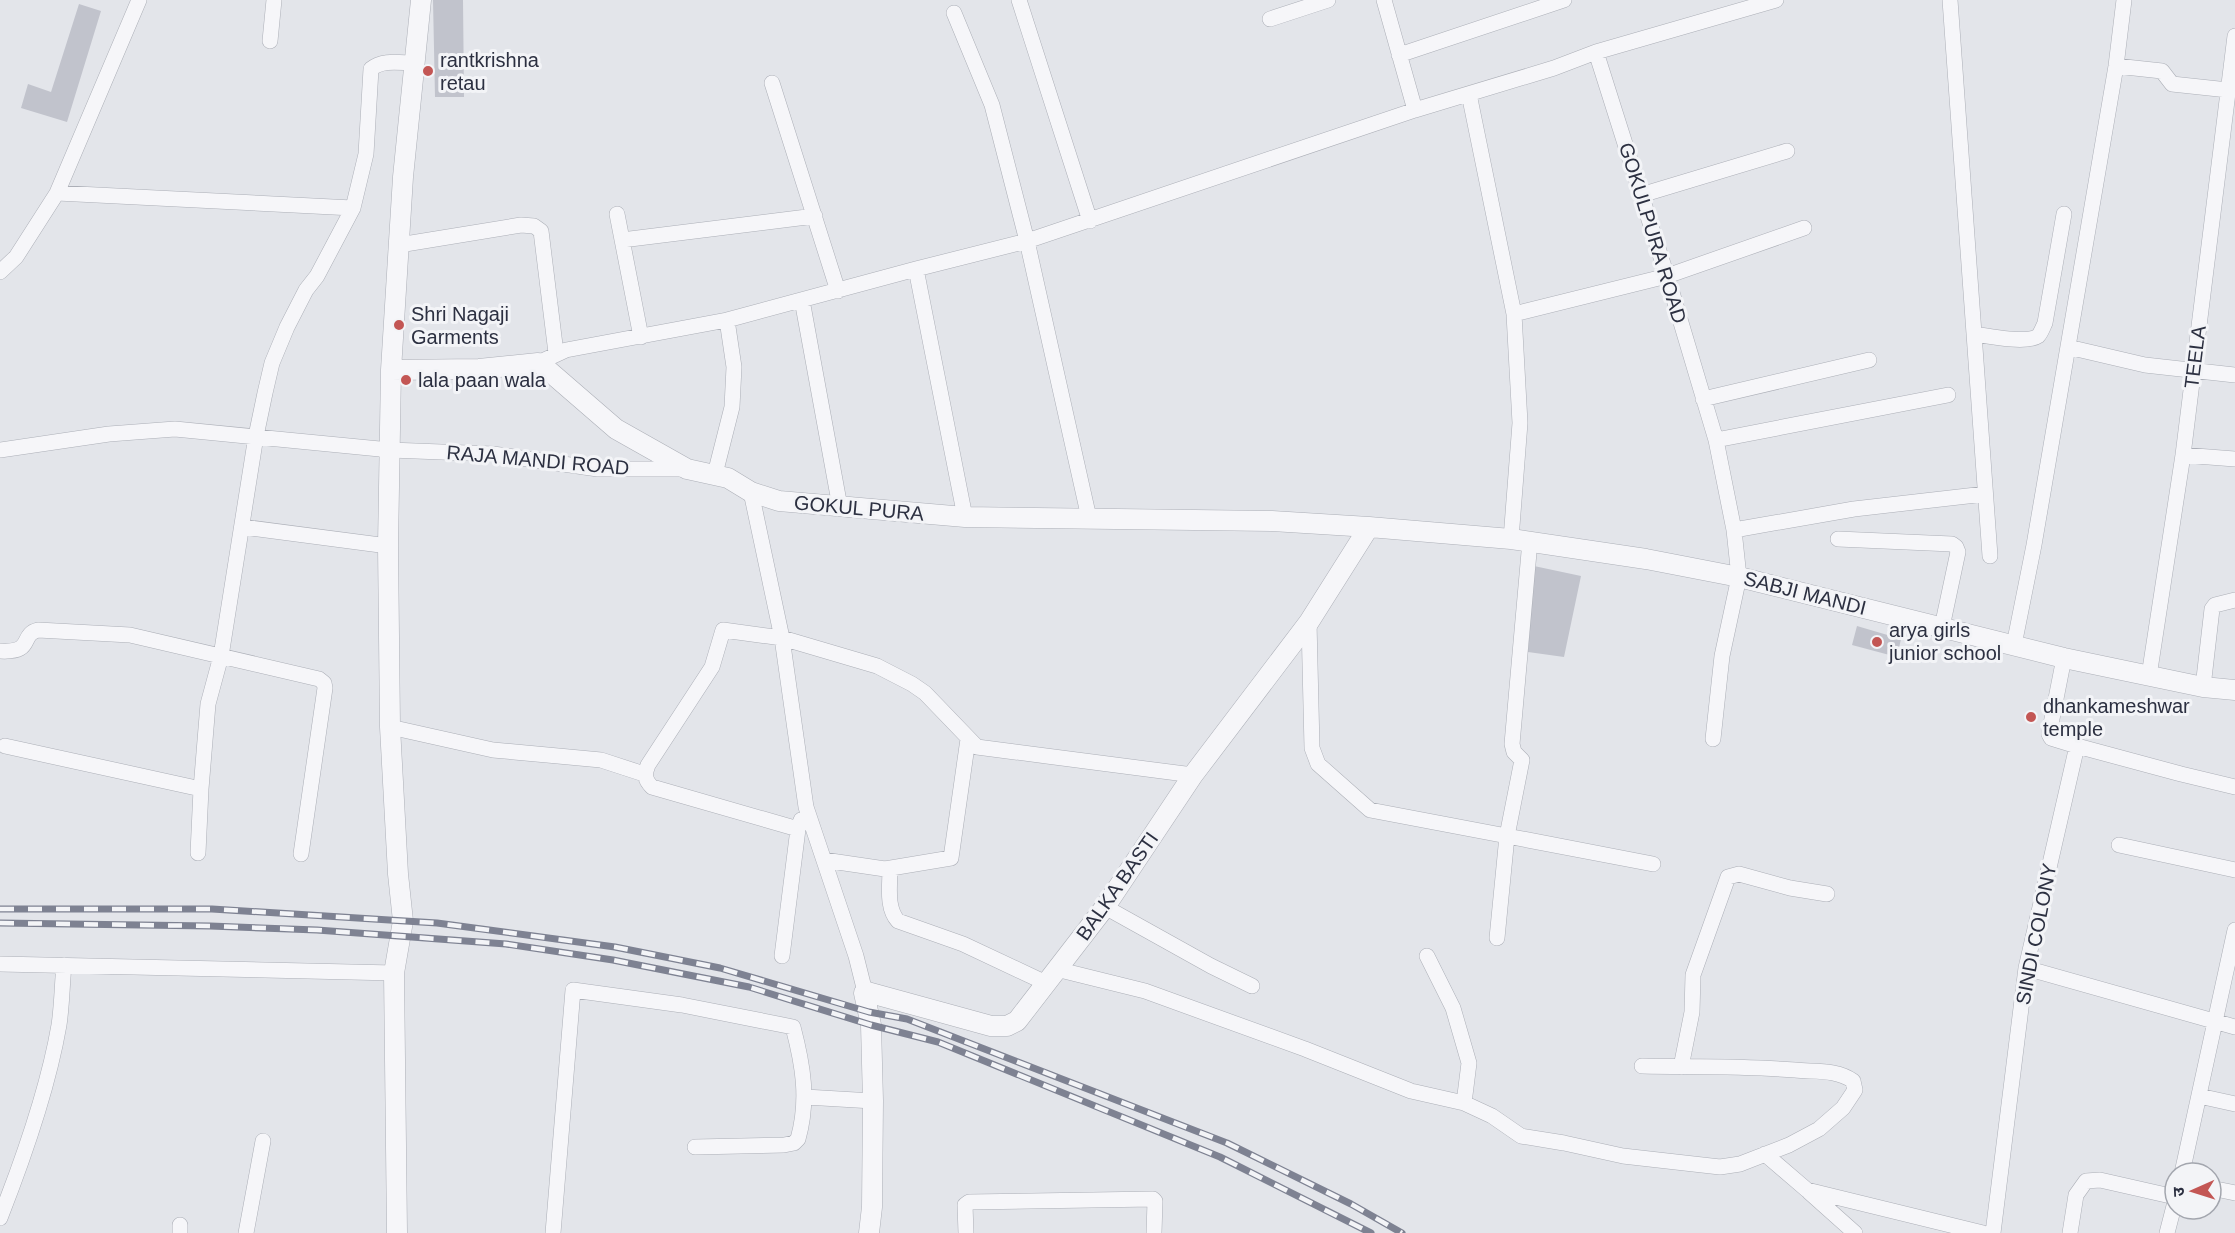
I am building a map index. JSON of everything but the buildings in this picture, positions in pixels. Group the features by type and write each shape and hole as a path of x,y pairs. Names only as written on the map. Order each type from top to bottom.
{"street":[{"path":"0,272 15,257 57,193 139,0"},
{"path":"270,41 274,0"},
{"path":"397,1233 394,973 403,921 398,874 390,727 388,546 392,370 399,245 421,0"},
{"path":"1019,0 1090,221"},
{"path":"1270,19 1328,0"},
{"path":"1384,0 1415,110"},
{"path":"1399,55 1564,0"},
{"path":"392,370 478,369 537,363 556,353 581,346 727,320 1027,241 1415,110 1554,68 1596,52 1743,5 1776,0"},
{"path":"1950,0 1990,556"},
{"path":"2014,645 2034,545 2116,66 2124,0"},
{"path":"954,13 992,105 1027,241 1089,518"},
{"name":"TEELA","path":"2149,676 2183,455 2235,36"},
{"name":"GOKULPURA ROAD","path":"1596,52 1716,440 1734,530 1739,577 1722,656 1713,739"},
{"path":"198,854 208,704 221,656 256,436 272,363 306,290 317,276 353,208 366,154 371,69 377,64 384,63 414,63"},
{"path":"2116,66 2162,71 2172,84 2228,90"},
{"path":"772,83 838,291"},
{"path":"1468,94 1514,314 1520,423 1521,540 1512,744 1514,752 1522,760 1507,836 1497,938"},
{"path":"1641,195 1787,152"},
{"path":"57,193 353,208"},
{"path":"616,214 641,337"},
{"path":"1974,334 2021,340 2040,334 2045,323 2064,214"},
{"path":"622,240 815,216"},
{"path":"399,245 521,225 534,226 541,231 556,353"},
{"path":"1514,314 1667,276 1804,228"},
{"path":"916,269 965,517"},
{"path":"802,300 840,507"},
{"path":"715,474 732,407 734,367 727,320"},
{"path":"2068,347 2145,365 2235,375"},
{"path":"1703,399 1869,360"},
{"name":"GOKUL PURA","path":"537,363 616,429 687,469 715,474 738,483 751,492 779,501 965,517 1272,521 1369,527"},
{"path":"1716,440 1948,395"},
{"name":"RAJA MANDI ROAD","path":"0,450 109,434 176,429 390,450 493,454 598,469 687,469"},
{"path":"2183,455 2235,459"},
{"path":"751,492 782,638 806,807 865,992 870,1025 873,1101 869,1233"},
{"path":"1734,530 1854,509 1985,494"},
{"path":"243,527 388,546"},
{"name":"SABJI MANDI","path":"1369,527 1521,540 1646,559 1739,577 2064,658 2203,687 2235,690"},
{"name":"BALKA BASTI","path":"865,992 999,1027 1012,1025 1017,1021 1105,907 1193,775 1309,622 1369,527"},
{"path":"1838,539 1952,544 1956,547 1958,552 1942,627"},
{"path":"2203,687 2212,609 2215,605 2235,600"},
{"path":"1309,622 1312,748 1318,764 1370,810 1653,864"},
{"path":"0,651 22,648 33,631 38,630 130,635 324,683 301,854"},
{"path":"798,829 652,787 646,782 644,774 712,667 723,630 782,638 877,666 925,693 968,740 982,749 1193,775"},
{"path":"2064,658 2048,729 2051,738 2235,787"},
{"path":"390,727 493,750 601,760 644,774"},
{"path":"824,860 890,869 951,858 968,740"},
{"path":"6,746 201,789"},
{"name":"SINDI COLONY","path":"1993,1233 2026,968 2077,746"},
{"path":"782,956 798,829 806,807"},
{"path":"2119,845 2235,870"},
{"path":"890,869 892,909 898,921 1051,976 1145,991 1305,1049 1411,1091 1464,1103 1492,1116 1521,1136 1623,1156 1720,1167 1740,1164 1799,1140 1830,1122 1852,1098 1855,1090 1853,1081 1841,1074 1808,1070 1763,1067 1642,1066"},
{"path":"1682,1066 1692,1012 1693,975 1728,877 1739,874 1790,888 1827,894"},
{"path":"1105,907 1252,986"},
{"path":"2185,1161 2235,930"},
{"path":"1427,956 1453,1008 1469,1063 1464,1103"},
{"path":"0,964 394,973"},
{"path":"0,1218 31,1130 50,1065 59,1024 64,965"},
{"path":"2026,968 2235,1027"},
{"path":"553,1233 573,990 682,1005 793,1027 803,1063 806,1097 798,1139 794,1143 695,1147"},
{"path":"2199,1096 2235,1104"},
{"path":"806,1097 873,1101"},
{"path":"246,1233 263,1141"},
{"path":"1765,1154 1855,1233"},
{"path":"1795,1180 1983,1233"},
{"path":"2070,1233 2076,1195 2086,1181 2100,1180 2163,1194"},
{"path":"966,1233 965,1204 969,1202 1153,1199 1155,1201 1154,1233"}],"railway":[{"path":"0,909 212,909 437,923 615,947 720,968 869,1012 907,1019 1227,1143 1351,1204 1402,1233"},
{"path":"0,923 317,930 506,944 613,960 749,987 871,1025 938,1042 1220,1157 1371,1233"}],"place":[{"name":"rantkrishna retau","path":"428,71"},
{"name":"Shri Nagaji Garments","path":"399,325"},
{"name":"lala paan wala","path":"406,380"},
{"name":"arya girls junior school","path":"1877,642"},
{"name":"dhankameshwar temple","path":"2031,717"}]}
